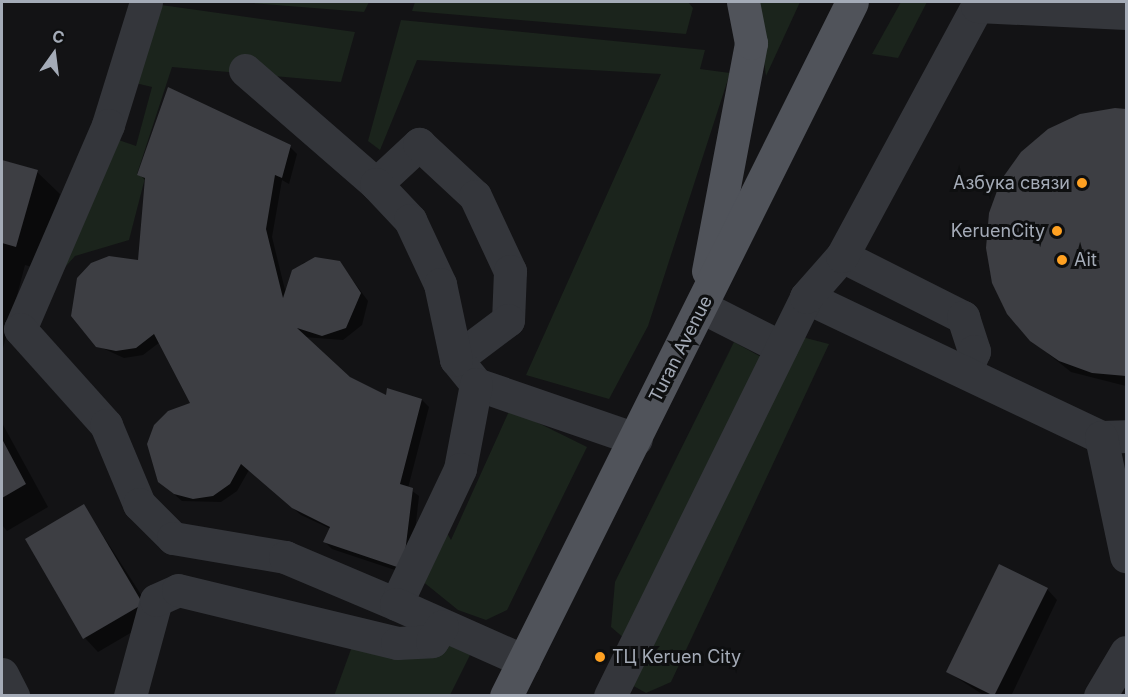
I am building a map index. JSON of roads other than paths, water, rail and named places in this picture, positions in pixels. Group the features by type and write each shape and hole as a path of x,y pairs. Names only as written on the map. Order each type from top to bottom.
{"main road":[{"path":"702,307 751,43 743,2"},
{"name":"Turan Avenue","path":"506,696 702,307 852,2"}],"street":[{"path":"146,2 108,125 20,329 106,425 140,504 173,538 285,557 524,661"},
{"path":"617,693 806,297 842,256 977,6 1126,13"},
{"path":"245,70 376,184 410,220 440,284 456,358 476,384 636,439"},
{"path":"376,184 419,144 475,196 510,271 508,320 456,358"},
{"path":"842,256 963,317 974,351 965,372"},
{"path":"806,297 965,372 1114,436 1126,554"},
{"path":"702,307 781,347"},
{"path":"396,604 460,468 476,384"},
{"path":"130,696 156,600 178,590 397,643 432,641 442,626"},
{"path":"1100,696 1126,652"},
{"path":"2,674 13,696"}],"place":[{"name":"Азбука связи","path":"1082,183"},
{"name":"KeruenCity","path":"1057,231"},
{"name":"Ait","path":"1062,260"},
{"name":"ТЦ Keruen City","path":"600,657"}]}
